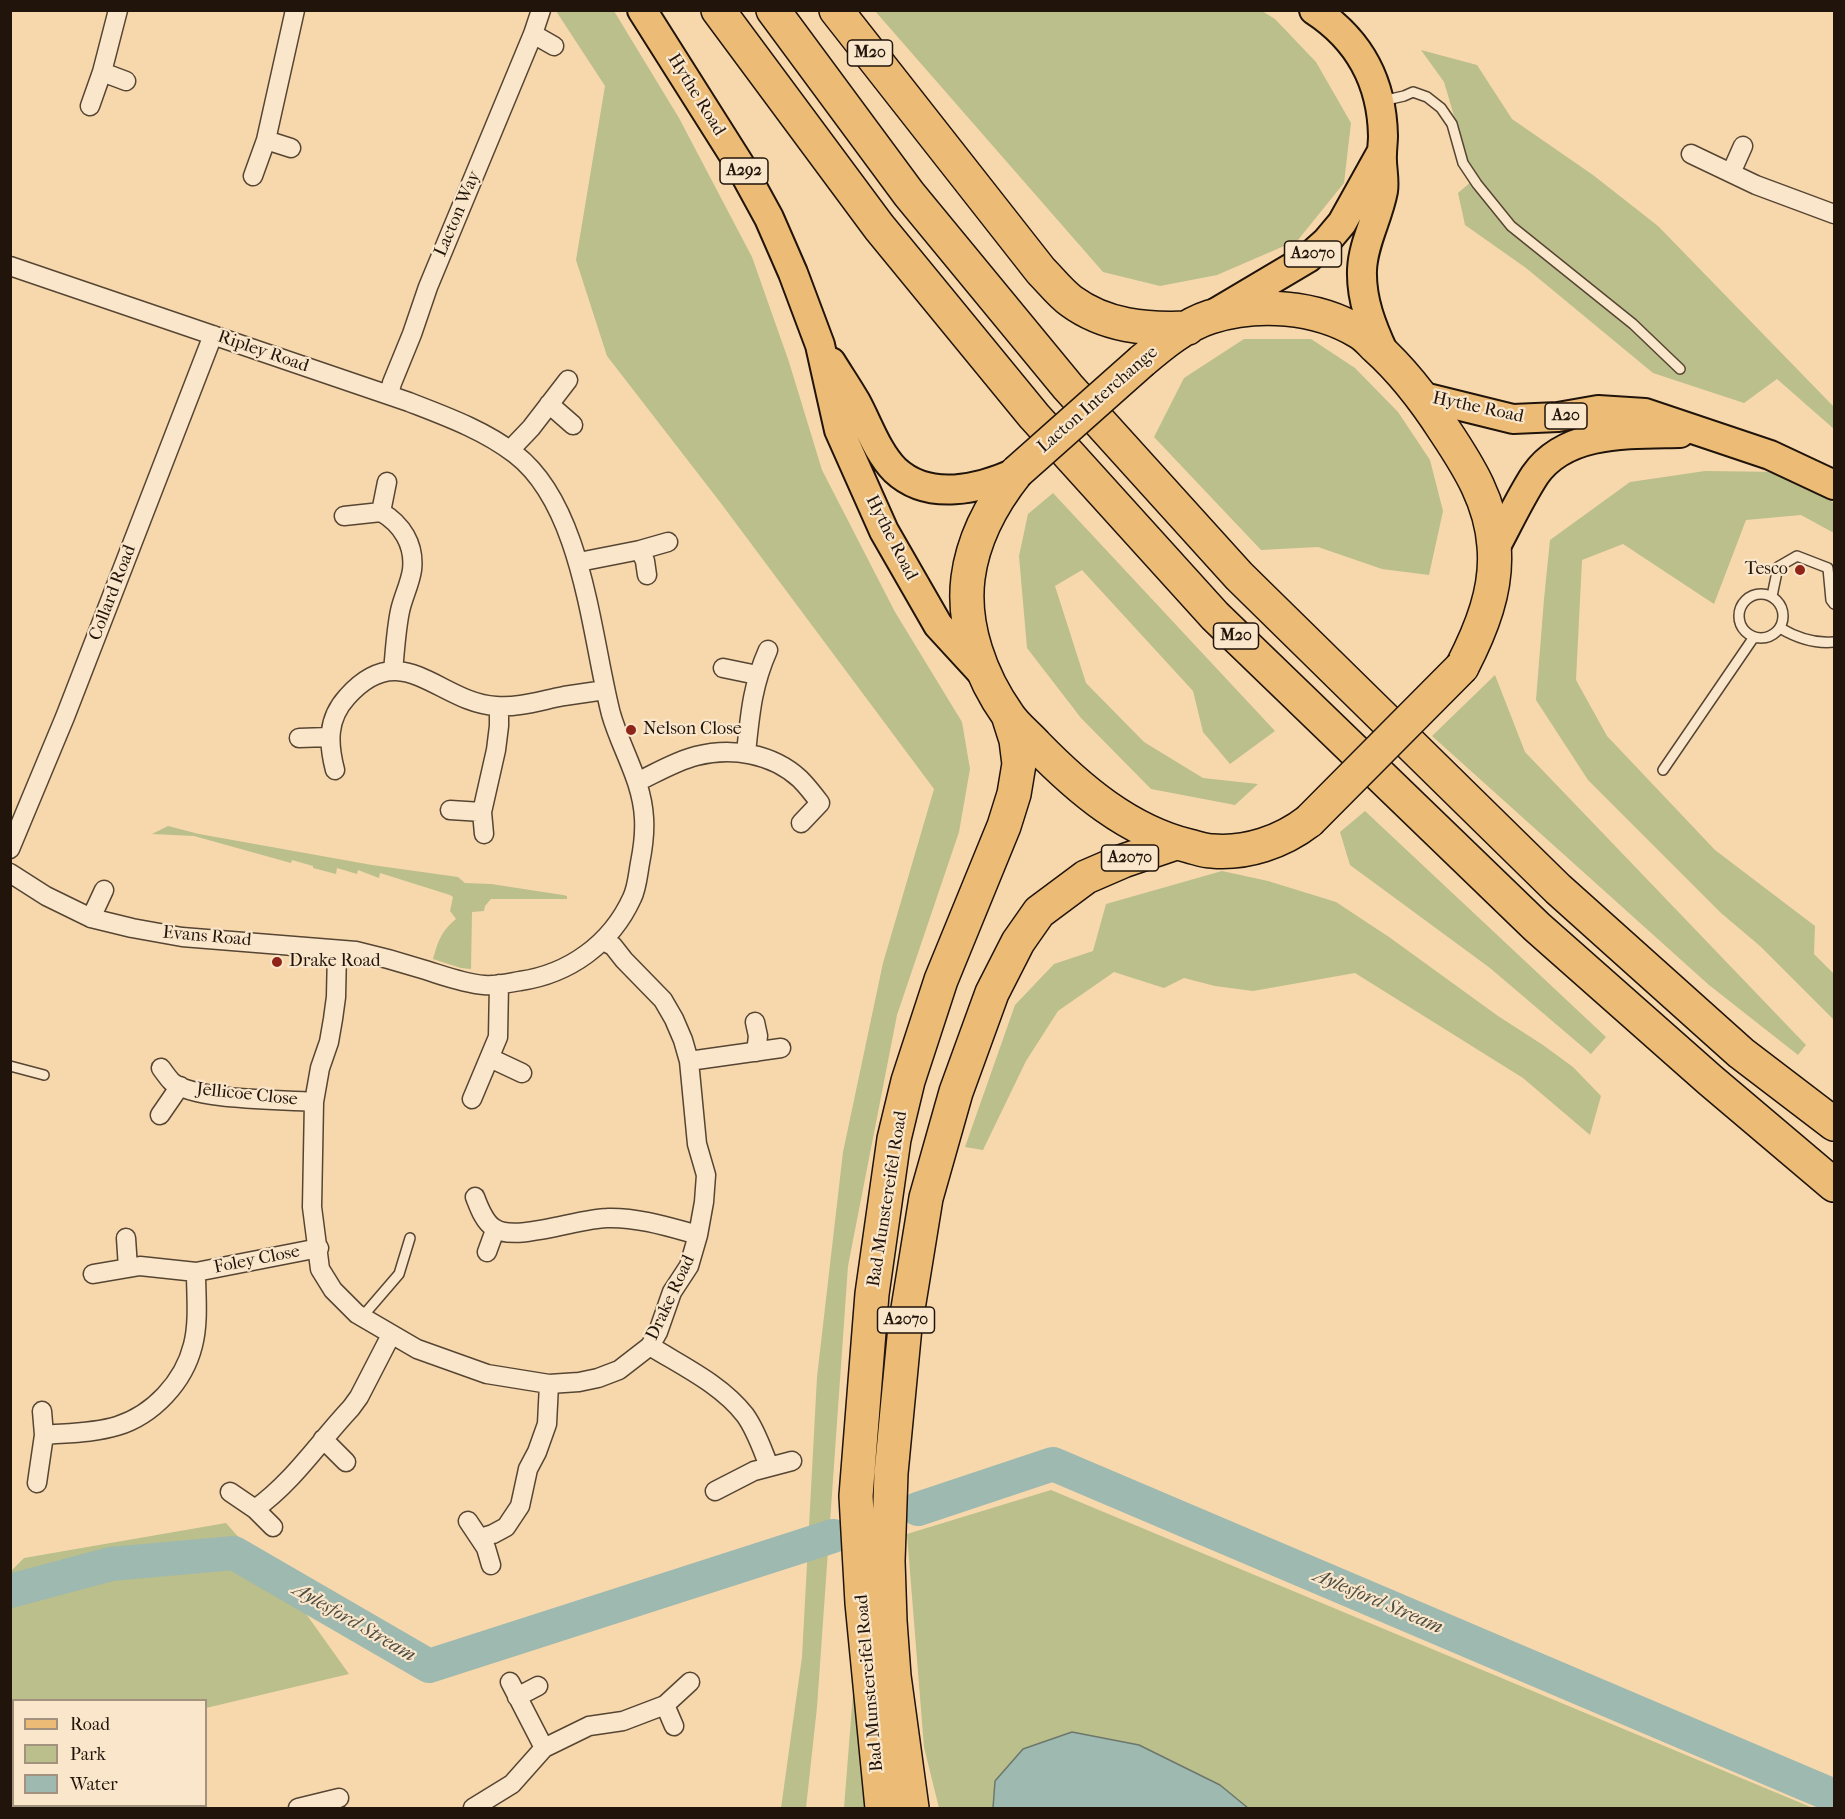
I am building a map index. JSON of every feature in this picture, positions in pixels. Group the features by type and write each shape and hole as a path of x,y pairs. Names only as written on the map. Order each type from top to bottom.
{"highway":[{"name":"M20","path":"718,10 879,227 1027,407 1215,615 1537,927 1710,1080 1834,1185"},
{"name":"M20","path":"773,10 917,204 1068,387 1239,576 1558,889 1742,1053 1834,1124"},
{"name":"M20","path":"836,10 1041,271 1069,300 1095,316 1130,326 1157,330 1198,323"},
{"name":"Lacton Interchange","path":"1252,308 1289,308 1329,318 1360,333 1385,355 1424,397 1477,483 1490,515 1495,548 1494,579 1488,606 1476,641 1462,667 1309,821 1277,840 1245,850 1210,851 1151,834 1126,821 1072,782 1009,718 986,678 975,648 969,615 968,580 972,555 998,499 1017,472 1165,342 1198,323 1252,308"},
{"name":"Bad Munstereifel Road","path":"882,1809 864,1626 856,1496 873,1294 891,1160 908,1081 941,980 1004,826 1014,794 1018,764 1016,740 1009,718"},
{"name":"Bad Munstereifel Road","path":"912,1809 894,1676 888,1561 891,1473 905,1327 926,1198 957,1092 988,1004 1017,942 1039,912 1086,877 1123,861 1176,843"}],"main road":[{"name":"Hythe Road","path":"642,10 710,115 769,218 820,345 839,430 884,531 938,625 986,678"},
{"name":"A2070","path":"1314,10 1344,33 1362,56 1379,101 1383,139 1383,189 1362,270 1367,312 1385,355"},
{"name":"A2070","path":"1198,323 1308,258 1326,242 1342,223 1382,153"},
{"name":"Hythe Road","path":"820,345 855,400 880,449 895,469 911,481 932,488 953,490 994,482 1017,472"},
{"name":"Hythe Road","path":"1424,397 1513,419 1558,417 1598,410 1645,414 1709,433 1770,455 1834,485"},
{"name":"Hythe Road","path":"1495,548 1536,473 1554,456 1576,445 1604,436 1709,433"}],"street":[{"path":"90,106 102,72 118,10"},
{"path":"253,176 266,140 295,10"},
{"name":"Lacton Way","path":"389,395 428,287 541,10"},
{"path":"533,34 554,46"},
{"path":"102,72 126,81"},
{"path":"266,140 291,148"},
{"path":"1731,173 1743,146"},
{"path":"1691,154 1785,197 1834,214"},
{"name":"Ripley Road","path":"10,266 389,395 457,421 517,455 550,495 579,562 605,690 615,727 637,782 644,818 644,838 633,896 619,922 603,941"},
{"name":"Collard Road","path":"10,849 69,706 213,335"},
{"path":"510,450 531,428 568,380"},
{"path":"549,404 573,425"},
{"path":"381,512 387,482"},
{"path":"344,516 381,512 399,525 409,542 412,553 412,571 400,611 393,671"},
{"path":"579,562 668,542"},
{"path":"640,550 647,574"},
{"path":"746,753 751,703 757,675 768,650"},
{"path":"723,668 757,675"},
{"path":"335,770 329,736 335,715 343,701 355,688 372,676 393,671 411,673 466,700 499,707 530,704 605,690"},
{"path":"484,834 482,812 496,750 499,707"},
{"path":"299,738 329,736"},
{"path":"637,782 694,756 712,753 746,753 759,756 800,778 820,803 801,823"},
{"path":"450,810 482,812"},
{"name":"Evans Road","path":"10,873 46,896 91,918 132,928 182,937 356,951 481,985 546,976 590,953 603,941"},
{"path":"91,918 104,890"},
{"name":"Drake Road","path":"337,951 333,1019 314,1101 312,1207 320,1269 333,1290 362,1317 417,1349 487,1374 549,1384 579,1382 609,1374 635,1359 650,1346 658,1332 672,1292 689,1266 704,1202 706,1175 697,1144 689,1060 683,1040 663,1000 613,946 603,941"},
{"path":"472,1099 498,1037 499,984"},
{"path":"755,1022 758,1036 756,1052"},
{"path":"689,1060 781,1048"},
{"path":"490,1058 522,1073"},
{"name":"Jellicoe Close","path":"161,1068 172,1082 206,1094 314,1101"},
{"name":"Jellicoe Close","path":"160,1115 180,1086"},
{"path":"475,1197 486,1220 495,1230 516,1233 538,1231 585,1219 608,1218 635,1219 698,1235"},
{"path":"487,1252 495,1230"},
{"path":"126,1238 128,1268"},
{"name":"Foley Close","path":"93,1274 140,1266 196,1272 319,1248"},
{"name":"Foley Close","path":"44,1435 100,1430 120,1425 158,1402 168,1392 187,1365 193,1344 196,1272"},
{"path":"255,1509 275,1495 290,1479 359,1397 391,1335"},
{"path":"650,1346 732,1400 746,1417 759,1440 769,1466"},
{"path":"480,1538 506,1527 520,1506 528,1469 540,1446 547,1424 549,1384"},
{"path":"37,1484 44,1435 42,1411"},
{"path":"323,1439 346,1462"},
{"path":"715,1491 769,1466 792,1461"},
{"path":"230,1492 255,1509 273,1527"},
{"path":"468,1521 480,1538 491,1565"},
{"path":"473,1809 512,1784 544,1748 589,1726 623,1721 665,1705 690,1682"},
{"path":"538,1686 513,1689 544,1748"},
{"path":"665,1705 674,1726"},
{"path":"310,1807 339,1798"}],"lane":[{"path":"1379,101 1413,92 1441,108 1452,124 1463,163 1511,226 1633,324 1680,369"},
{"path":"1772,596 1778,567 1797,556 1828,568 1834,604"},
{"path":"1765,594 1772,596 1778,601 1784,614 1780,628 1769,637 1754,637 1742,629 1739,622 1740,607 1750,596 1765,594"},
{"path":"1780,628 1794,637 1823,643 1834,642"},
{"path":"1664,770 1754,637"},
{"path":"10,1066 44,1075"},
{"path":"362,1317 399,1274 410,1238"}],"green space":[{"path":"556,11 614,11 679,118 752,257 789,362 822,470 895,612 962,722 970,769 959,832 897,1015 848,1266 817,1707 806,1808 781,1808 802,1657 817,1377 843,1152 883,963 934,789 720,502 607,356 576,260 605,86"},
{"path":"875,11 1262,11 1275,19 1316,62 1351,123 1344,183 1298,240 1217,275 1160,286 1103,272"},
{"path":"1421,50 1477,65 1512,119 1593,175 1658,226 1834,407 1834,429 1777,379 1744,403 1653,373 1526,268 1465,225 1458,193 1473,180 1444,82"},
{"path":"1244,339 1311,339 1355,368 1398,412 1430,460 1443,511 1429,575 1382,569 1318,547 1261,550 1154,437 1184,378"},
{"path":"1705,471 1782,472 1834,503 1834,533 1801,515 1746,520 1714,604 1623,544 1582,560 1576,680 1607,736 1715,850 1815,926 1814,954 1834,974 1834,1020 1760,946 1721,913 1588,780 1536,700 1550,540 1630,482"},
{"path":"1053,493 1275,731 1230,764 1203,732 1193,691 1082,570 1055,586 1086,683 1144,742 1203,778 1258,784 1235,805 1151,789 1081,718 1027,648 1019,556 1028,514"},
{"path":"1495,675 1525,752 1806,1045 1798,1055 1709,985 1432,736"},
{"path":"1365,811 1606,1037 1591,1054 1490,968 1350,865 1340,832"},
{"path":"168,826 199,834 372,865 458,877 465,883 491,884 563,895 567,896 567,899 491,899 484,911 472,912 471,969 461,968 433,959 441,937 456,919 450,911 453,897 450,895 380,873 379,878 358,870 357,874 337,868 336,874 292,860 291,863 194,836 152,834"},
{"path":"1222,871 1268,881 1336,902 1543,1045 1573,1067 1601,1096 1590,1135 1523,1078 1355,973 1253,991 1215,986 1184,978 1164,988 1114,972 1058,1011 1026,1061 983,1150 965,1147 1015,1005 1054,964 1093,951 1106,904"},
{"path":"1051,1490 1813,1808 939,1808 924,1747 907,1534"},
{"path":"226,1523 304,1611 349,1674 207,1708 207,1699 12,1699 12,1807 51,1808 11,1808 11,1571 24,1558"},
{"path":"855,1668 868,1808 844,1808"}],"water":[{"path":"1072,1732 1139,1745 1220,1785 1248,1808 993,1808 995,1781 1023,1749"}],"waterway":[{"name":"Aylesford Stream","path":"918,1509 1053,1464 1834,1796"},
{"name":"Aylesford Stream","path":"10,1591 111,1564 234,1553 429,1666 833,1536"}],"place":[{"name":"Tesco","path":"1800,570"},
{"name":"Nelson Close","path":"631,730"},
{"name":"Drake Road","path":"277,962"}]}
